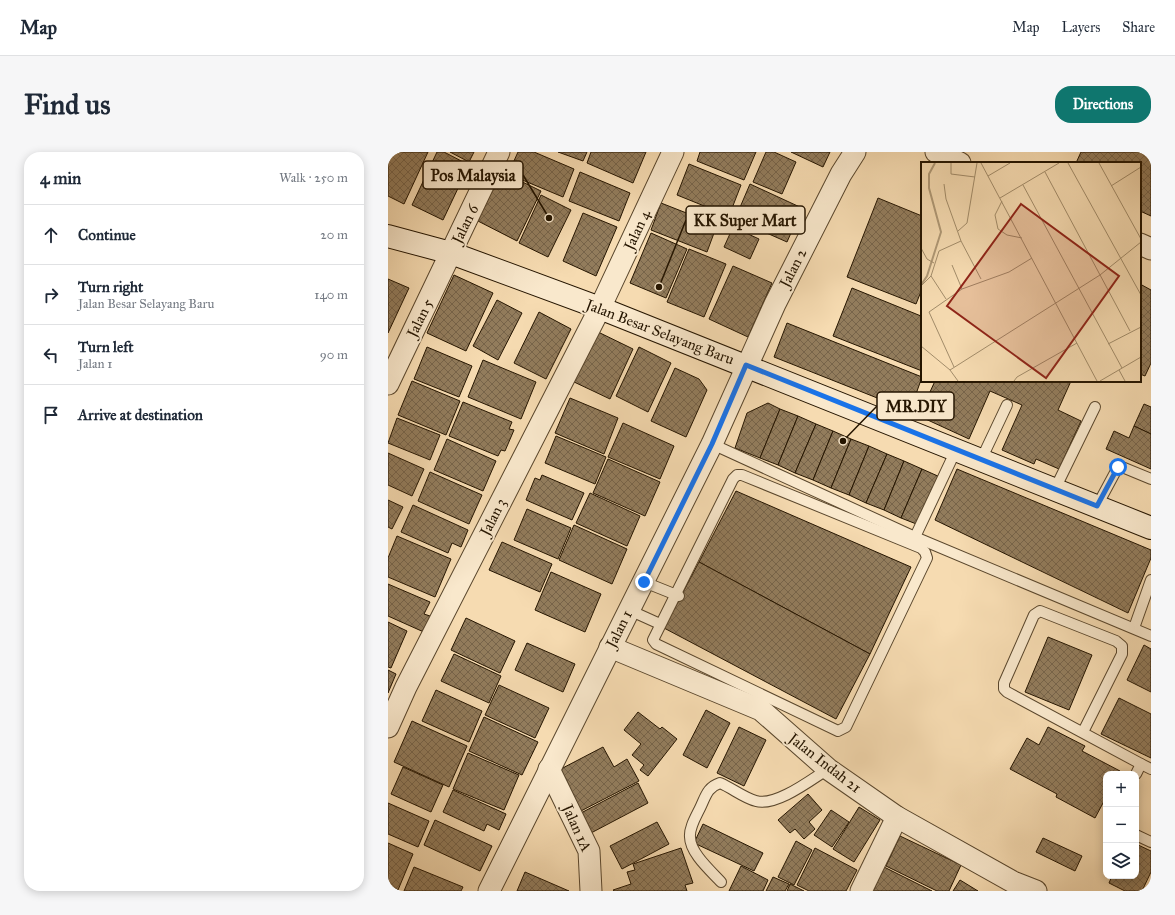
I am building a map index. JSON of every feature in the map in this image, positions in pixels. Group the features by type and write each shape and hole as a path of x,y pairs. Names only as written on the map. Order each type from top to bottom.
{"street":[{"name":"Jalan 6","path":"451,253 499,152"},
{"name":"Jalan 4","path":"600,308 673,152"},
{"name":"Jalan 2","path":"746,365 775,304 841,174 855,152"},
{"name":"Jalan Besar Selayang Baru","path":"388,236 451,253 600,308 746,365 1151,528"},
{"path":"1141,244 1151,249"},
{"name":"Jalan 5","path":"388,384 451,253"},
{"name":"Jalan 3","path":"388,727 406,687 600,308"},
{"name":"Jalan 1","path":"489,891 712,444 746,365"},
{"name":"Jalan Indah 21","path":"610,647 761,710 828,769 897,817 1011,887 1036,891"},
{"name":"Jalan 1A","path":"549,769 589,851 591,891"},
{"path":"861,891 897,817"}],"lane":[{"path":"981,460 1007,405"},
{"path":"1055,489 1095,407"},
{"path":"712,444 915,536 1151,636"},
{"path":"915,536 956,450"},
{"path":"1097,506 1118,467 1122,467 1151,479"},
{"path":"737,475 742,475 921,548 925,552 927,558 846,727 838,731 656,644 653,640 660,624 677,595 716,520 733,479 737,475"},
{"path":"1134,628 1151,580"},
{"path":"644,582 677,595"},
{"path":"629,610 660,624"},
{"path":"1083,732 1122,654 1122,646 1116,641 1040,611 1034,615 1004,684 1004,689 1141,764 1151,769"},
{"path":"1138,771 1141,764"},
{"path":"721,882 694,850 690,838 691,831 707,792 713,785 720,783 757,802 768,801 779,799 828,769"},
{"path":"1139,836 1151,842"}],"building":[{"path":"388,152 428,152 404,204 388,196"},
{"path":"437,152 444,152 469,165 443,220 412,205"},
{"path":"450,152 474,152 469,162"},
{"path":"518,152 534,152 574,169 563,197 508,174"},
{"path":"558,152 587,152 583,161"},
{"path":"591,152 646,152 633,183 587,163"},
{"path":"700,152 756,152 744,180 697,161"},
{"path":"766,152 774,152 796,162 782,194 753,182"},
{"path":"791,152 830,152 823,167"},
{"path":"1081,152 1151,152 1151,216 1141,211 1141,162 1076,162"},
{"path":"689,164 741,185 729,216 677,195"},
{"path":"500,171 541,191 517,241 476,220"},
{"path":"580,172 630,193 619,221 569,201"},
{"path":"750,184 802,208 787,242 735,219"},
{"path":"541,195 571,210 548,257 519,243"},
{"path":"878,198 921,216 921,292 916,304 847,277"},
{"path":"661,203 717,225 707,252 651,230"},
{"path":"583,213 617,227 596,276 563,261"},
{"path":"733,227 759,239 750,259 724,247"},
{"path":"651,233 687,249 666,298 630,283"},
{"path":"689,249 726,264 704,317 667,302"},
{"path":"733,266 772,283 748,337 709,319"},
{"path":"454,275 493,293 466,351 427,333"},
{"path":"388,279 409,288 388,333"},
{"path":"1141,285 1151,290 1151,363 1145,376 1141,374"},
{"path":"852,288 921,316 921,371 833,336"},
{"path":"497,300 522,313 498,360 473,346"},
{"path":"539,312 571,329 546,379 514,363"},
{"path":"787,323 921,377 921,380 910,411 774,357"},
{"path":"596,331 633,349 610,399 572,381"},
{"path":"427,347 472,366 459,397 414,379"},
{"path":"639,347 671,363 648,412 616,396"},
{"path":"483,360 536,382 521,419 468,397"},
{"path":"675,368 699,379 707,390 686,437 651,421"},
{"path":"412,381 460,401 446,435 398,415"},
{"path":"935,382 1071,382 1058,410 1081,421 1059,469 1036,459 1034,464 1002,450 1022,405 990,391 969,439 919,416"},
{"path":"570,398 618,418 604,454 555,433"},
{"path":"463,402 512,422 509,429 514,430 505,451 501,450 498,456 449,436"},
{"path":"768,403 780,409 760,458 735,448 747,413"},
{"path":"1144,404 1151,407 1151,434 1134,426"},
{"path":"780,409 798,416 778,465 760,458"},
{"path":"798,416 816,424 795,473 778,465"},
{"path":"397,418 440,435 430,460 388,443"},
{"path":"623,423 674,446 660,479 608,457"},
{"path":"816,424 833,431 813,480 795,473"},
{"path":"1134,426 1151,434 1151,469 1106,449 1114,431 1129,438"},
{"path":"833,431 851,439 831,488 813,480"},
{"path":"556,436 606,457 595,484 545,463"},
{"path":"447,439 496,461 483,491 434,470"},
{"path":"851,439 869,446 849,495 831,488"},
{"path":"869,446 887,454 866,503 849,495"},
{"path":"388,453 424,469 412,496 388,485"},
{"path":"887,454 904,461 884,510 866,503"},
{"path":"608,459 660,482 645,516 593,493"},
{"path":"904,461 922,469 901,518 884,510"},
{"path":"922,469 940,477 919,525 901,518"},
{"path":"957,469 1151,550 1151,558 1128,613 935,520"},
{"path":"430,472 482,495 469,524 418,501"},
{"path":"542,475 584,493 572,520 526,500 535,478 540,480"},
{"path":"736,491 911,567 870,654 699,562"},
{"path":"590,493 640,516 627,546 576,523"},
{"path":"388,500 403,507 392,529 388,527"},
{"path":"413,505 468,530 461,547 452,543 448,553 401,532"},
{"path":"527,509 571,528 558,559 514,540"},
{"path":"574,525 627,549 612,584 559,560"},
{"path":"397,536 451,559 435,597 388,577 388,558"},
{"path":"502,542 552,564 540,592 489,570"},
{"path":"699,562 870,654 836,719 664,628"},
{"path":"551,572 601,594 585,632 535,610"},
{"path":"388,584 430,602 424,614 433,617 426,633 388,616"},
{"path":"466,618 515,641 500,673 451,650"},
{"path":"388,622 407,631 391,668 388,667"},
{"path":"1048,637 1092,655 1069,710 1025,692"},
{"path":"527,643 575,664 563,692 515,670"},
{"path":"1144,645 1151,649 1151,692 1127,680"},
{"path":"454,654 501,676 489,703 441,681"},
{"path":"388,670 396,674 388,693"},
{"path":"499,685 549,708 535,738 485,715"},
{"path":"436,690 482,711 469,742 422,721"},
{"path":"1119,698 1151,714 1151,758 1101,734"},
{"path":"706,710 730,723 707,768 683,755"},
{"path":"638,712 660,729 662,727 677,739 648,776 640,770 644,765 632,755 641,744 624,730"},
{"path":"484,717 538,742 522,775 469,751"},
{"path":"412,721 467,746 449,787 394,762"},
{"path":"739,727 766,740 744,786 717,773"},
{"path":"1048,727 1085,746 1082,751 1120,771 1103,771 1103,803 1095,818 1056,797 1057,794 1010,769 1027,738 1039,745"},
{"path":"603,747 614,767 627,759 639,781 579,812 557,771"},
{"path":"468,753 519,775 504,810 453,789"},
{"path":"403,767 443,785 431,812 391,794"},
{"path":"638,783 648,803 591,833 581,813"},
{"path":"453,790 506,814 499,830 487,824 484,831 443,812"},
{"path":"808,794 822,810 809,822 815,829 804,839 795,829 790,833 778,820"},
{"path":"388,803 429,821 418,847 388,834"},
{"path":"859,807 880,820 854,862 833,849"},
{"path":"831,810 849,822 832,847 814,835"},
{"path":"435,820 492,846 480,871 424,845"},
{"path":"657,822 669,844 622,869 610,846"},
{"path":"703,824 763,853 754,871 694,843"},
{"path":"900,836 961,865 949,891 937,891 886,866"},
{"path":"1043,838 1082,856 1075,871 1036,852"},
{"path":"796,841 812,850 794,885 778,877"},
{"path":"388,843 413,854 398,890 388,885"},
{"path":"1139,845 1151,851 1151,872 1142,891 1125,891 1109,883 1111,879 1139,879"},
{"path":"681,848 693,883 685,885 687,891 613,890 631,884 627,872 635,870 633,864"},
{"path":"815,848 857,870 846,891 809,891 797,885"},
{"path":"741,866 768,880 763,891 729,891"},
{"path":"414,867 463,887 461,891 404,891"},
{"path":"884,867 932,891 873,891"},
{"path":"525,872 569,891 517,891"},
{"path":"773,877 789,884 785,891 766,891"},
{"path":"960,880 978,891 953,891"},
{"path":"790,884 804,891 787,891"}],"place":[{"name":"Pos Malaysia","path":"549,218"},
{"name":"KK Super Mart","path":"659,287"},
{"name":"MR.DIY","path":"843,441"}],"route":[{"path":"644,582 712,444 746,365 1097,506 1115,470 1118,467"}]}
